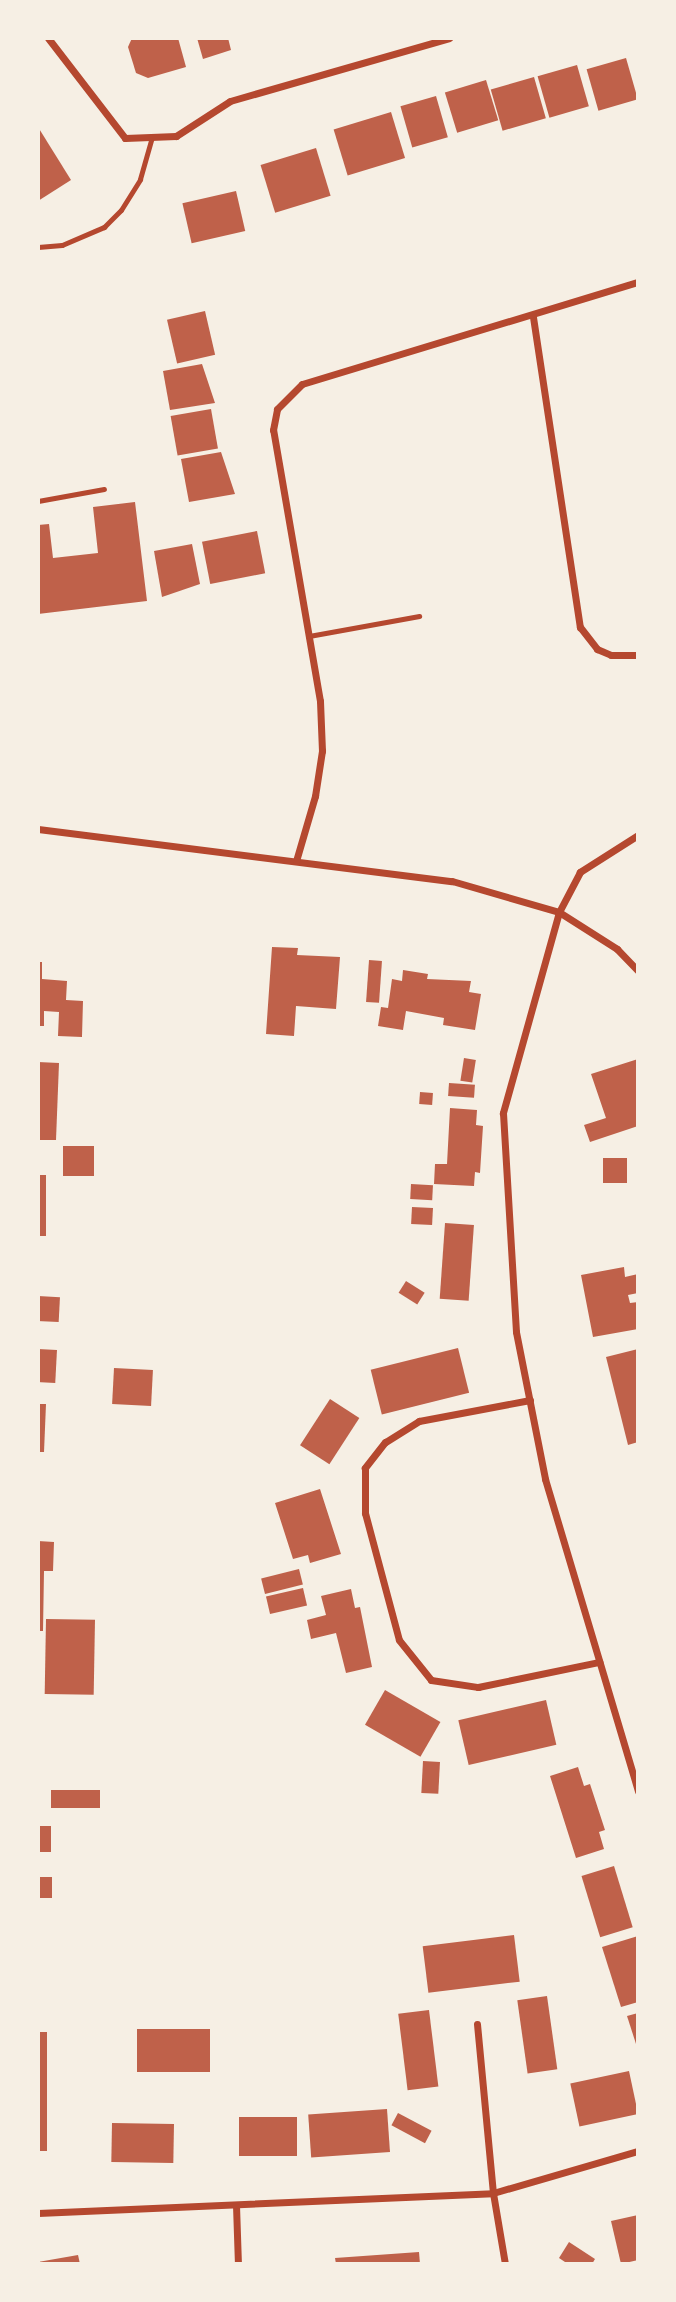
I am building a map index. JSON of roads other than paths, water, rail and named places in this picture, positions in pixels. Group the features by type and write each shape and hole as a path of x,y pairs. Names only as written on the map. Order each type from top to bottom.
{"street":[{"path":"48,38 125,138 176,136 230,101 449,38"},
{"path":"296,861 315,796 322,751 320,701 273,430 286,395 302,384 533,317 638,282"},
{"path":"533,317 580,627 597,649 611,655 638,655"},
{"path":"38,829 452,881 559,912 617,949 638,971"},
{"path":"638,835 580,872 559,912 503,1113 516,1332 545,1479 638,1791"},
{"path":"530,1401 419,1421 385,1441 365,1468 368,1526 399,1640 431,1680 478,1687 599,1662"},
{"path":"477,2024 493,2193 505,2263"},
{"path":"38,2213 493,2193 638,2151"},
{"path":"236,2204 238,2263"}],"lane":[{"path":"38,247 62,245 104,227 139,179 152,136"},
{"path":"38,501 104,489"},
{"path":"309,636 419,617"}]}
